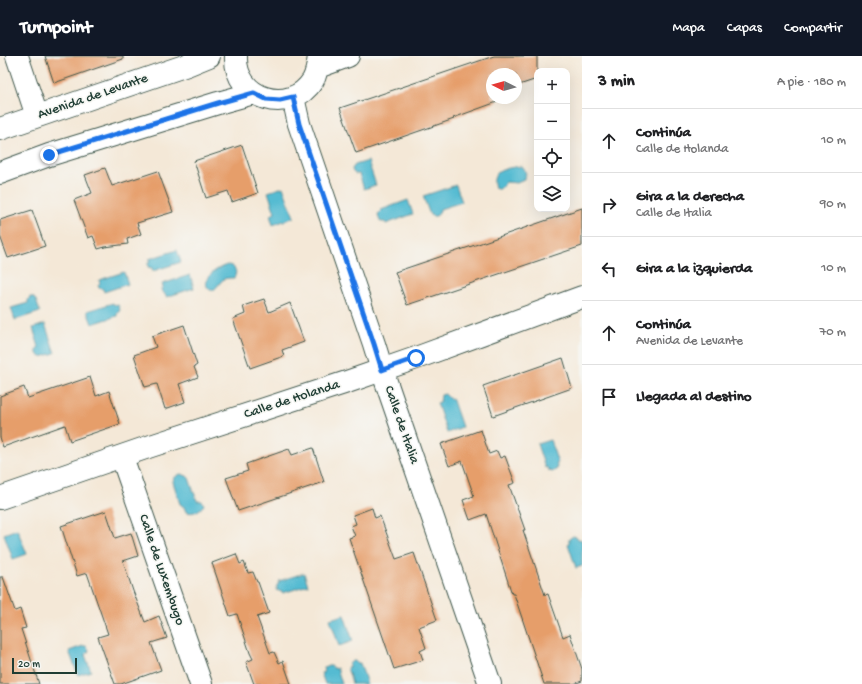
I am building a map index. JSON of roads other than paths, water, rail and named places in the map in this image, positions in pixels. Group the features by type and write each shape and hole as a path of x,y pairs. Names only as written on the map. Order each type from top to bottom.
{"street":[{"path":"17,56 37,116"},
{"name":"Avenida de Levante","path":"0,129 186,65 208,56"},
{"path":"236,56 237,72 244,84 254,93 266,99 280,100 293,97 304,90 313,79 318,61 348,56"},
{"path":"0,173 49,155 254,93"},
{"name":"Calle de Italia","path":"293,97 299,124 490,684"},
{"name":"Calle de Holanda","path":"0,498 382,370 582,296"},
{"name":"Calle de Luxembugo","path":"122,457 201,684"}],"water":[{"path":"368,161 376,185 364,189 359,174 355,174 352,169 355,165"},
{"path":"522,166 526,173 524,180 517,183 506,182 500,189 495,188 494,182 497,173 506,169"},
{"path":"456,185 462,202 440,209 439,213 435,216 430,215 423,196"},
{"path":"283,187 294,217 273,225 270,215 275,213 268,192"},
{"path":"408,200 413,214 386,224 385,222 381,222 378,214 381,210"},
{"path":"177,250 181,262 153,271 152,268 148,267 148,263 150,262 149,259"},
{"path":"227,265 232,266 235,269 236,273 234,278 224,279 215,289 210,290 206,284 211,274"},
{"path":"124,272 128,284 104,292 103,289 99,288 99,280"},
{"path":"190,275 194,288 166,297 162,292 162,284"},
{"path":"30,297 33,297 36,300 40,312 15,320 11,308 28,303"},
{"path":"113,303 118,305 120,310 117,316 92,324 87,311"},
{"path":"45,324 55,353 41,357 37,354 39,347 33,328"},
{"path":"445,394 450,399 452,398 462,427 447,433 437,403 440,402 441,395"},
{"path":"550,440 558,463 556,464 556,470 552,472 548,470 547,467 545,468 537,444"},
{"path":"181,474 189,478 197,501 202,501 204,505 196,512 186,512 184,507 180,504 173,482 178,475"},
{"path":"17,529 27,554 13,559 4,534"},
{"path":"573,536 577,537 579,540 581,539 582,543 582,566 576,568 568,544 569,539"},
{"path":"304,573 308,585 283,593 277,590 279,581"},
{"path":"344,615 353,641 339,646 330,619"},
{"path":"86,646 89,651 85,655 91,671 78,675 69,651"},
{"path":"352,661 355,661 358,664 360,663 367,684 352,684 347,667 349,667 349,664"},
{"path":"328,666 335,669 337,668 342,684 325,684 321,673 323,673 324,668"}]}
